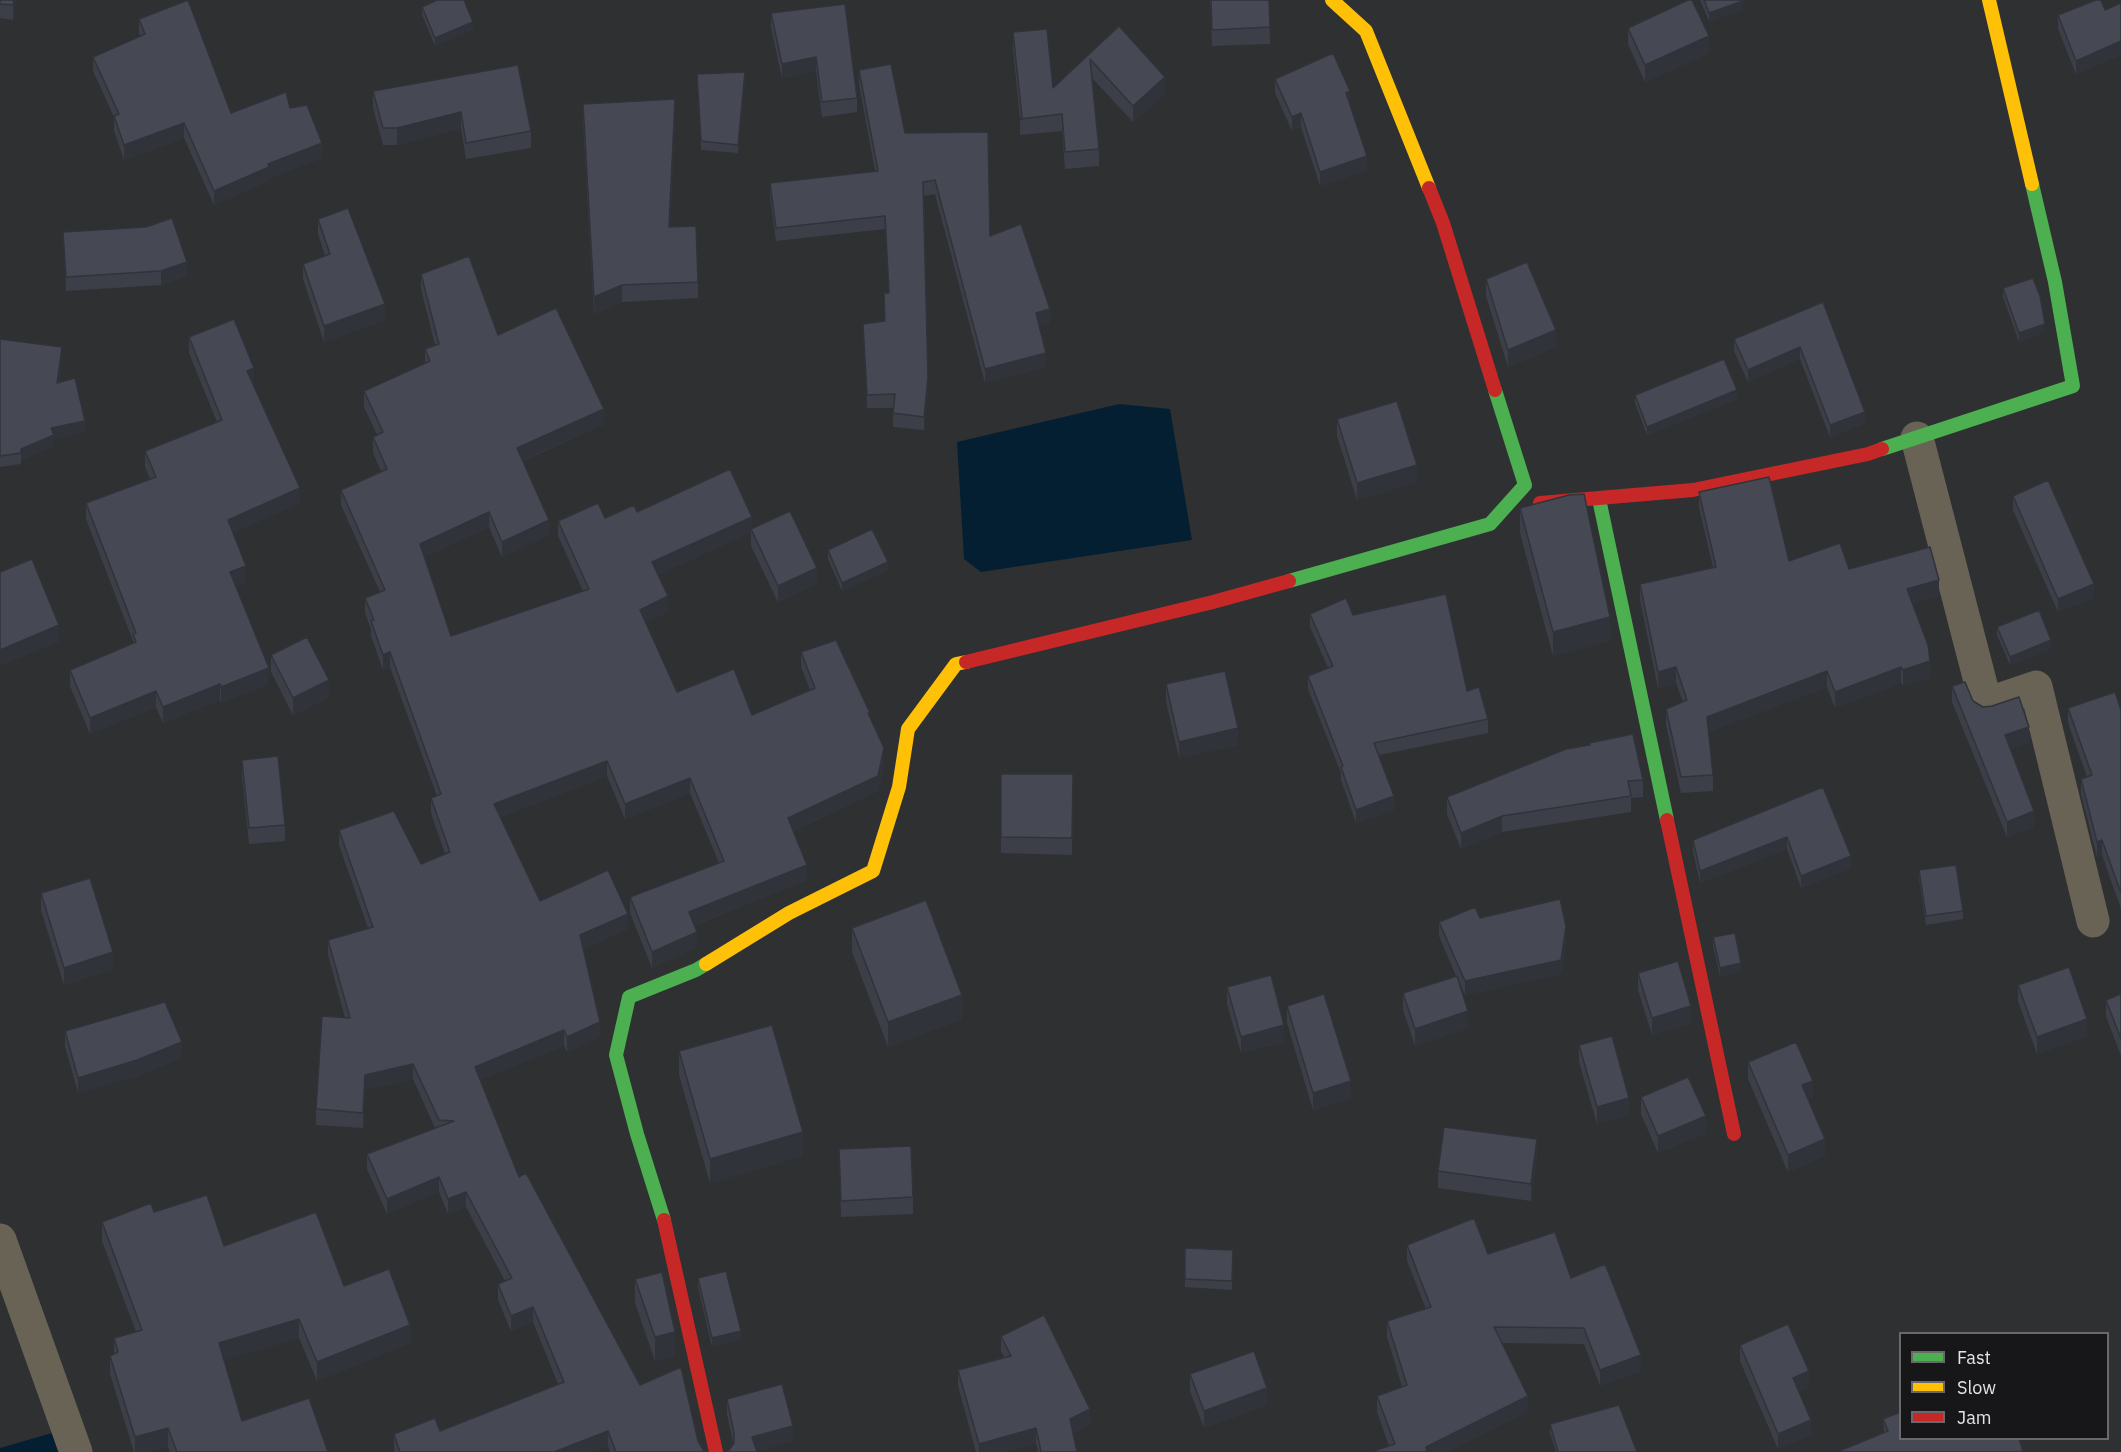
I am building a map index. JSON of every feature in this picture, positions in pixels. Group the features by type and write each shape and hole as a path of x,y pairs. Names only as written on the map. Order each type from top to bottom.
{"street":[{"path":"716,1452 664,1221 616,1055 629,997 696,970 789,913 873,871 899,787 908,729 956,664 1213,602 1479,528 1490,524 1525,486 1443,223 1366,31 1332,0"},
{"path":"1506,506 1693,490 1868,454 2073,386 2055,282 1989,0"},
{"path":"1917,438 1986,705 2036,687 2092,921"},
{"path":"1599,499 1734,1134"},
{"path":"0,1240 76,1452"}],"water":[{"path":"1119,404 1170,409 1192,540 981,572 964,559 957,442"},
{"path":"52,1433 58,1452 0,1452 0,1448"}],"building":[{"path":"0,0 14,0 13,5 0,4"},
{"path":"188,0 231,113 286,92 290,108 307,105 322,143 268,164 269,167 214,191 184,123 124,145 114,116 119,114 93,57 145,34 139,19"},
{"path":"437,0 464,0 473,22 435,38 422,7"},
{"path":"1211,0 1269,0 1270,27 1212,30"},
{"path":"1692,0 1709,36 1645,65 1628,28"},
{"path":"1704,0 1743,0 1743,1 1709,13"},
{"path":"2101,0 2105,10 2121,3 2121,41 2076,61 2058,15"},
{"path":"845,4 857,98 822,102 816,57 782,64 771,13"},
{"path":"1119,26 1165,77 1133,106 1090,59 1099,149 1065,152 1062,114 1020,119 1022,117 1013,32 1047,29 1053,88"},
{"path":"1333,53 1350,91 1346,93 1367,156 1320,172 1301,113 1292,117 1275,79"},
{"path":"891,64 905,133 988,132 990,236 1021,224 1050,309 1036,313 1046,353 985,369 935,180 923,182 928,377 924,417 893,413 895,394 867,395 863,324 885,321 884,293 889,293 885,216 776,228 770,183 878,171 859,70"},
{"path":"518,65 531,131 466,143 461,112 397,128 383,128 373,91"},
{"path":"745,72 738,145 701,141 697,74"},
{"path":"675,99 669,227 696,226 698,282 622,285 594,297 583,104"},
{"path":"348,208 385,304 324,326 303,264 330,254 318,219"},
{"path":"172,218 187,262 161,271 66,277 63,232 146,227"},
{"path":"469,256 498,335 556,308 604,409 517,448 549,520 502,542 489,512 420,544 451,636 589,589 558,521 598,503 605,518 634,505 637,512 730,469 752,517 652,562 668,596 640,610 677,692 734,669 752,715 815,688 801,652 836,640 884,748 878,776 788,818 807,865 689,912 697,932 652,952 630,897 724,861 690,778 625,804 607,761 494,804 540,901 608,870 628,914 580,935 600,1022 567,1037 564,1030 475,1067 519,1177 526,1173 640,1385 681,1367 698,1441 706,1452 616,1452 608,1431 554,1452 400,1452 394,1434 435,1418 440,1431 564,1382 533,1307 511,1316 498,1284 512,1278 466,1192 448,1199 439,1177 387,1199 367,1154 454,1121 439,1120 413,1064 365,1075 363,1113 316,1109 322,1016 350,1018 328,940 373,927 339,830 394,811 421,864 450,852 431,798 441,794 390,652 383,655 371,621 374,620 365,598 385,590 341,490 387,469 373,437 383,432 364,391 430,361 425,349 439,344 421,274"},
{"path":"1527,262 1556,330 1508,350 1486,279"},
{"path":"2033,278 2040,296 2045,324 2019,333 2003,288"},
{"path":"1823,302 1865,412 1830,425 1800,347 1748,370 1734,339"},
{"path":"234,319 254,368 247,371 300,488 228,520 246,566 230,572 269,668 221,687 220,684 163,707 156,691 90,718 70,670 136,642 133,634 136,633 86,503 156,477 145,451 222,420 189,337"},
{"path":"0,339 62,347 57,383 75,378 85,421 51,428 54,435 21,449 21,453 0,456"},
{"path":"1724,359 1737,390 1647,427 1635,395"},
{"path":"1397,401 1417,465 1357,483 1337,419"},
{"path":"1769,477 1789,561 1840,543 1849,569 1930,547 1939,580 1907,589 1928,645 1930,661 1903,670 1901,667 1835,692 1827,671 1707,717 1713,775 1681,777 1666,709 1687,700 1676,667 1658,672 1640,584 1716,567 1699,492"},
{"path":"2048,480 2094,584 2058,599 2013,496"},
{"path":"1584,494 1610,617 1553,632 1520,508 1569,495"},
{"path":"790,511 817,568 778,586 751,529"},
{"path":"872,529 888,562 842,583 828,550"},
{"path":"32,559 59,625 0,650 0,572"},
{"path":"1446,594 1467,691 1479,687 1488,719 1374,743 1394,796 1356,810 1341,767 1343,766 1308,676 1333,666 1310,614 1346,598 1353,615"},
{"path":"2039,610 2051,640 2010,657 1997,627"},
{"path":"307,637 329,680 293,698 271,655"},
{"path":"1225,671 1238,728 1179,742 1166,684"},
{"path":"1965,682 1973,701 1983,707 2019,697 2029,727 2005,735 2034,811 2007,822 1952,686"},
{"path":"2115,692 2121,710 2121,893 2102,840 2097,842 2081,779 2092,775 2068,708"},
{"path":"1633,734 1643,780 1628,781 1631,796 1502,816 1461,833 1447,797 1566,749"},
{"path":"278,756 285,825 249,828 242,760"},
{"path":"1001,774 1073,774 1072,838 1001,837"},
{"path":"1823,787 1851,856 1801,876 1787,837 1700,871 1693,840"},
{"path":"1956,865 1963,911 1926,916 1919,870"},
{"path":"90,878 113,952 64,968 41,893"},
{"path":"1560,899 1566,926 1561,960 1465,981 1439,922 1475,907 1480,918"},
{"path":"926,900 962,995 888,1022 852,928"},
{"path":"1735,933 1741,963 1720,968 1713,937"},
{"path":"1678,961 1691,1006 1652,1018 1638,973"},
{"path":"2069,967 2087,1019 2037,1037 2018,985"},
{"path":"1271,975 1284,1025 1241,1037 1227,987"},
{"path":"1457,976 1468,1011 1415,1029 1403,993"},
{"path":"1324,994 1351,1081 1313,1093 1287,1006"},
{"path":"2121,994 2121,1039 2106,1000"},
{"path":"165,1002 182,1042 137,1060 78,1078 65,1031"},
{"path":"772,1025 803,1132 710,1159 679,1051"},
{"path":"1612,1036 1629,1098 1597,1107 1579,1045"},
{"path":"1796,1042 1813,1081 1802,1085 1825,1139 1788,1155 1748,1062"},
{"path":"1688,1077 1706,1116 1658,1136 1641,1097"},
{"path":"1444,1127 1537,1139 1531,1184 1438,1171"},
{"path":"911,1146 913,1197 841,1201 839,1149"},
{"path":"207,1195 224,1246 316,1212 344,1286 389,1269 410,1325 317,1362 299,1319 219,1343 242,1421 309,1398 328,1452 177,1452 168,1428 135,1437 110,1356 118,1352 114,1338 142,1330 102,1222 151,1203 154,1212"},
{"path":"1474,1218 1488,1254 1555,1232 1571,1278 1605,1264 1641,1355 1600,1370 1584,1328 1494,1327 1528,1396 1426,1447 1427,1452 1371,1452 1395,1444 1377,1396 1407,1385 1387,1321 1431,1307 1407,1245"},
{"path":"1185,1248 1233,1250 1232,1281 1185,1279"},
{"path":"726,1271 741,1331 712,1338 698,1278"},
{"path":"662,1272 675,1332 655,1337 635,1279"},
{"path":"1044,1315 1090,1409 1070,1419 1077,1452 1041,1452 1036,1428 979,1444 958,1370 1011,1356 1001,1336"},
{"path":"1788,1324 1809,1371 1793,1378 1811,1420 1778,1434 1740,1345"},
{"path":"1254,1351 1267,1388 1204,1411 1190,1374"},
{"path":"782,1384 793,1426 752,1437 757,1452 726,1452 734,1443 727,1399"},
{"path":"1619,1405 1637,1452 1558,1452 1550,1424"},
{"path":"1899,1412 1899,1440 2020,1440 2023,1452 1837,1452 1888,1431 1883,1419"}],"traffic: fast":[{"path":"1882,449 2073,386 2055,282 2032,184"},
{"path":"1289,581 1490,524 1525,485 1495,390"},
{"path":"1599,499 1667,820"},
{"path":"664,1220 637,1134 616,1055 629,997 706,964"}],"traffic: slow":[{"path":"1332,0 1366,31 1429,188"},
{"path":"1989,0 2032,184"},
{"path":"706,964 789,913 873,871 899,787 908,729 956,664 966,662"}],"traffic: jam":[{"path":"1429,188 1443,223 1495,390"},
{"path":"1540,503 1693,490 1868,454 1882,449"},
{"path":"966,662 1213,602 1289,581"},
{"path":"1667,820 1734,1134"},
{"path":"664,1220 716,1452"}]}
